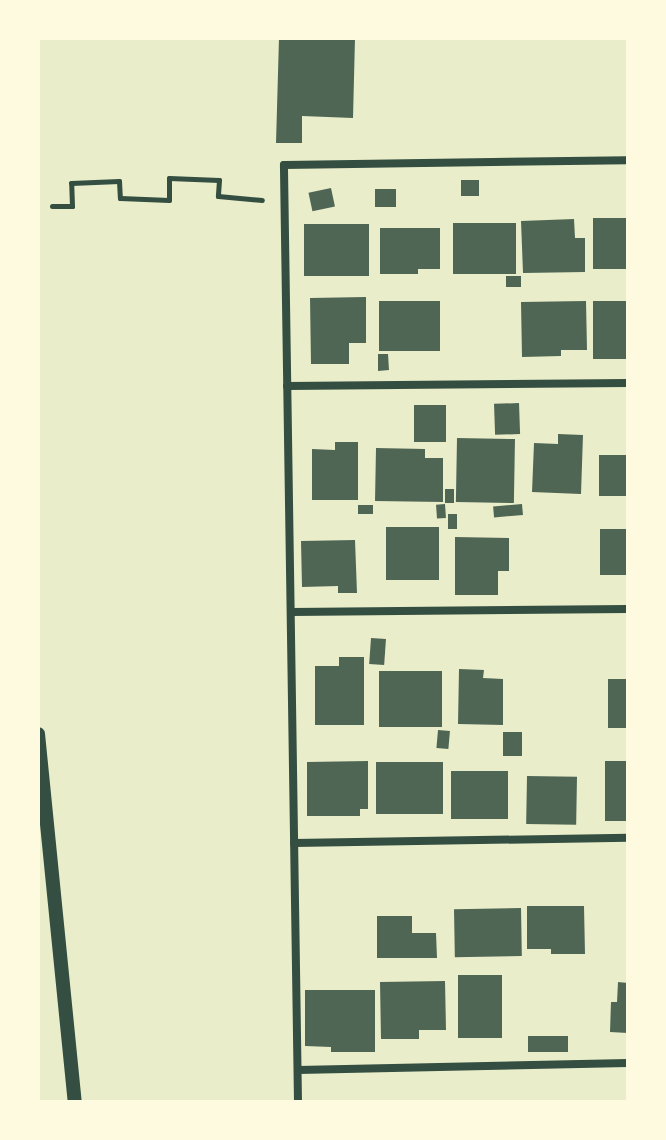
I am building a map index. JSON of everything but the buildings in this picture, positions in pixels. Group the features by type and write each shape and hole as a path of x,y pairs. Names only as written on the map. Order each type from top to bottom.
{"street":[{"path":"298,1102 284,165 628,160"},
{"path":"287,386 628,383"},
{"path":"291,612 628,609"},
{"path":"38,734 44,858 75,1102"},
{"path":"294,843 628,838"},
{"path":"298,1070 628,1063"}],"path":[{"path":"52,206 72,206 71,183 119,181 120,198 169,200 169,178 219,180 218,196 263,200"}]}
